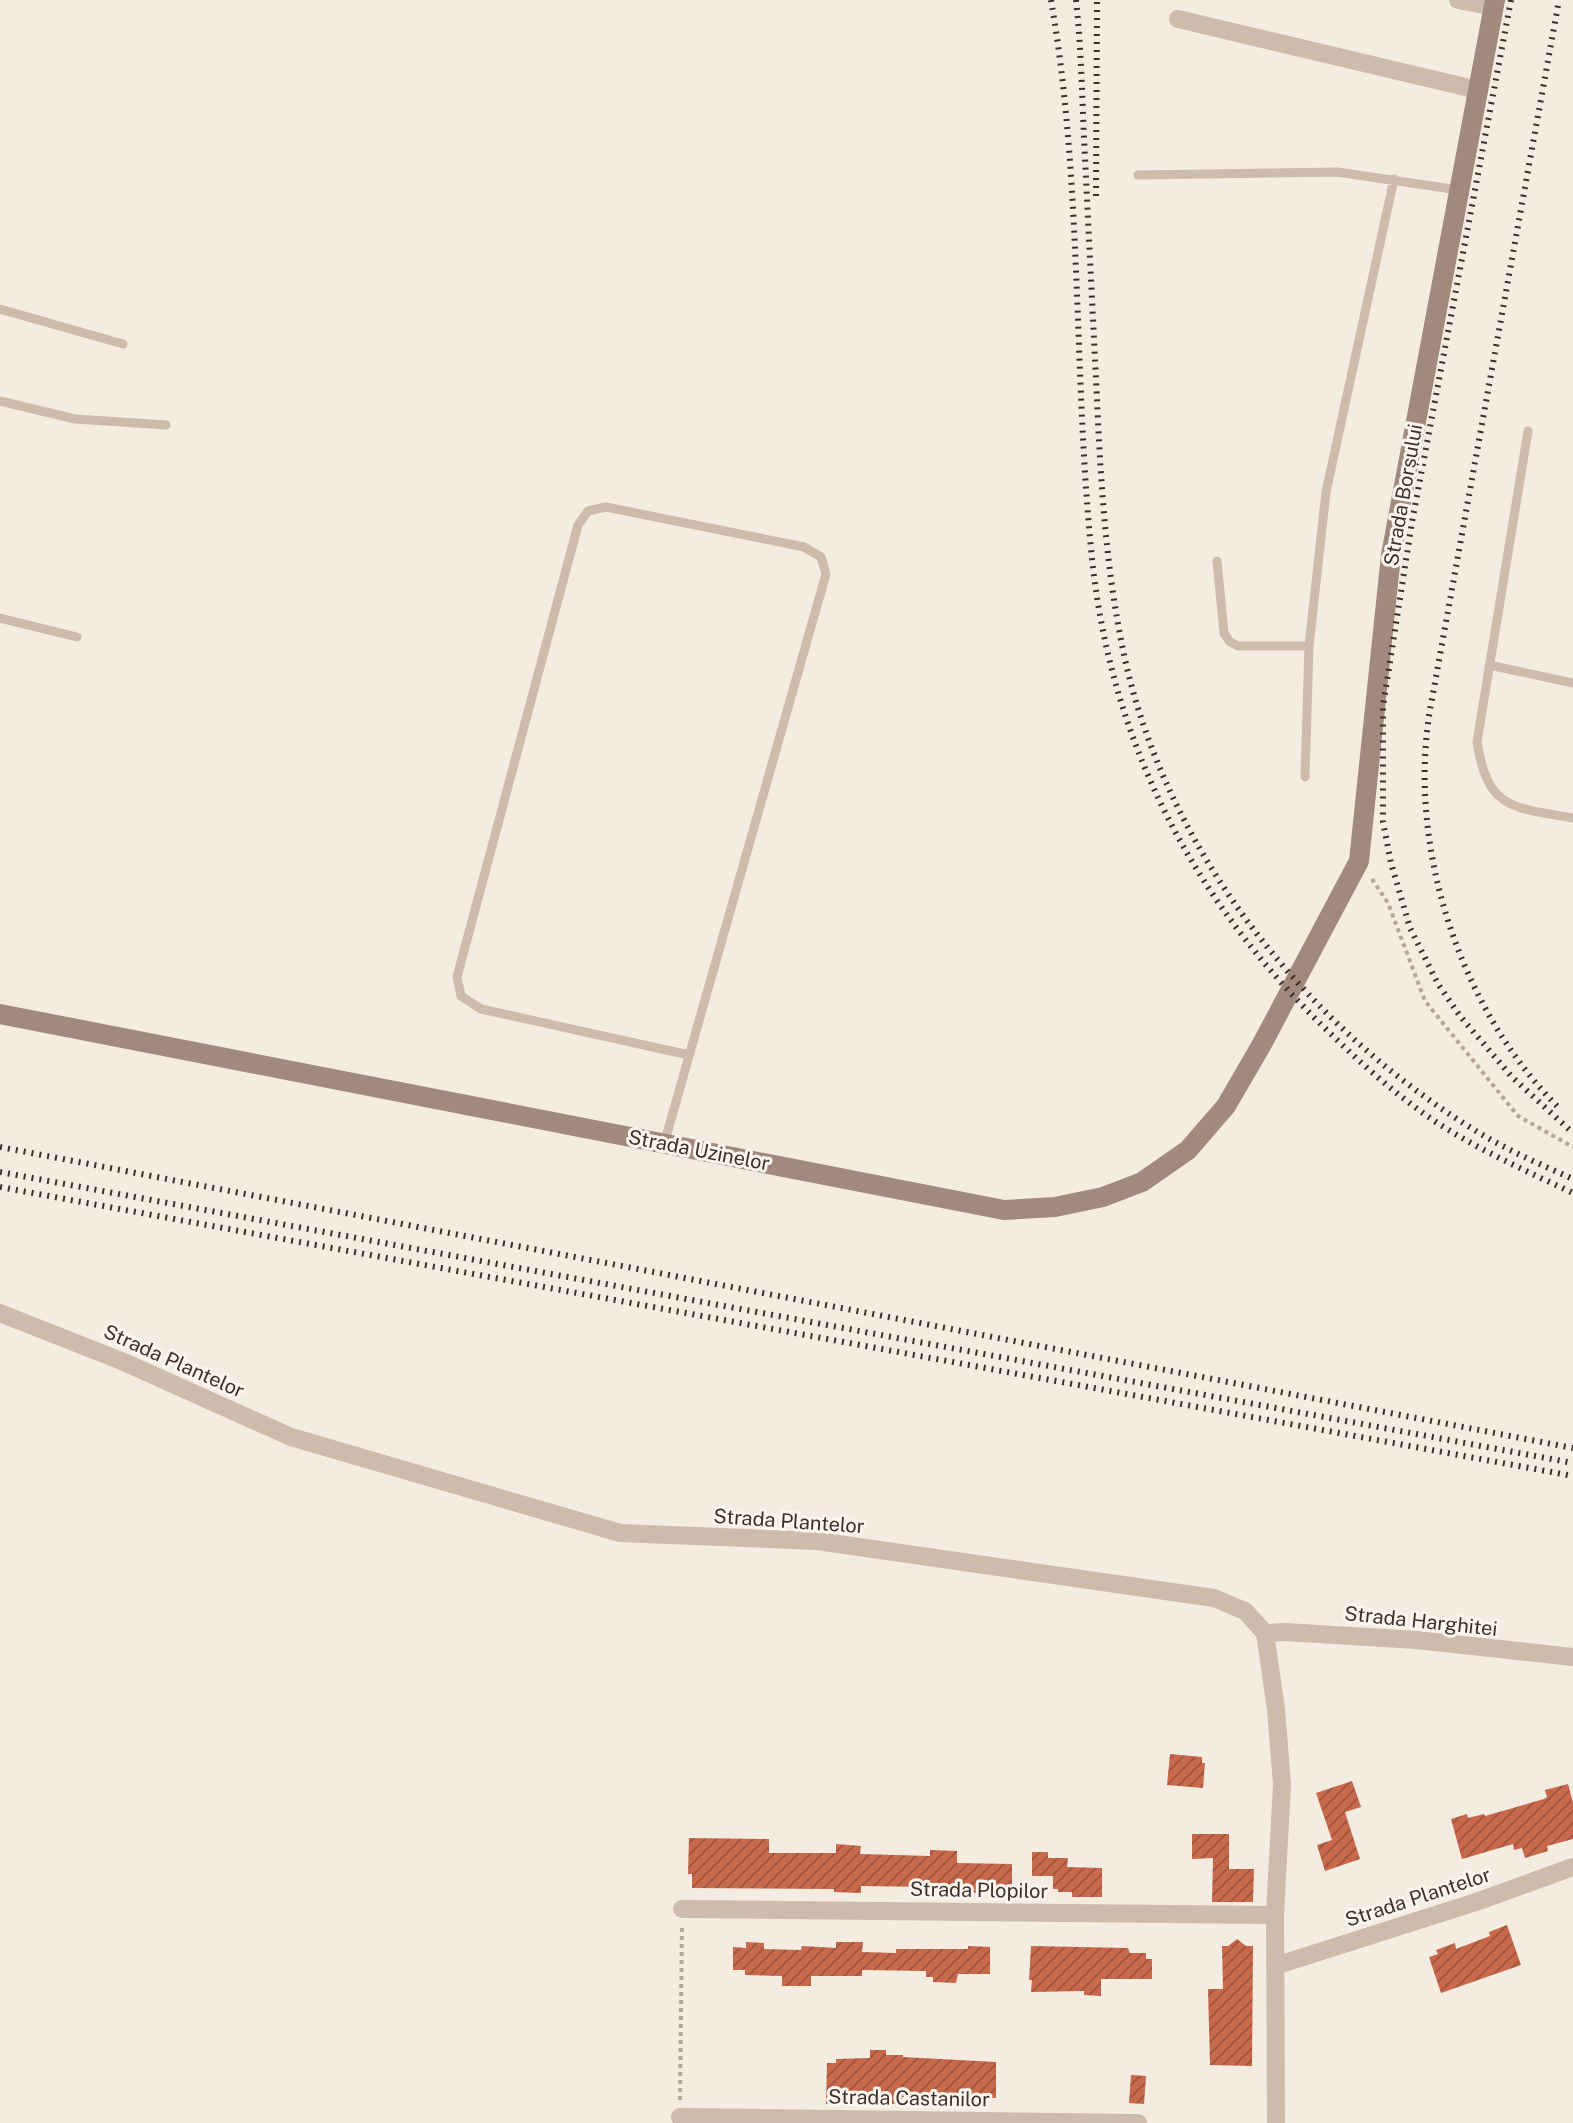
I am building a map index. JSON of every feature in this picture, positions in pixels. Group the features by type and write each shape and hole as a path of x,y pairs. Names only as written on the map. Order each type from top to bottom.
{"street":[{"path":"1458,0 1495,3"},
{"name":"Strada Borșului","path":"1295,979 1359,861 1391,555 1495,3"},
{"path":"1178,19 1478,90"},
{"name":"Strada Uzinelor","path":"0,1014 1004,1210 1055,1207 1103,1197 1142,1182 1188,1150 1226,1106 1295,979"},
{"name":"Strada Plantelor","path":"0,1313 124,1362 291,1437 620,1533 817,1541 1214,1598 1245,1611 1265,1633"},
{"path":"1265,1633 1282,1784 1275,1915 1276,2123"},
{"name":"Strada Harghitei","path":"1265,1633 1417,1640 1573,1657"},
{"name":"Strada Plantelor","path":"1275,1966 1476,1902 1573,1867"},
{"name":"Strada Plopilor","path":"682,1909 1275,1915"},
{"name":"Strada Castanilor","path":"680,2117 1138,2123"}],"lane":[{"path":"1138,175 1337,172 1459,190"},
{"path":"1305,777 1309,646 1326,492 1394,179"},
{"path":"0,309 123,344"},
{"path":"0,401 75,419 166,425"},
{"path":"1528,431 1477,742 1482,769 1491,789 1512,807 1573,818"},
{"path":"664,1144 826,574 821,557 804,547 606,507 588,511 578,525 457,977 461,996 481,1009 689,1055"},
{"path":"1217,561 1224,633 1230,642 1238,646 1309,646"},
{"path":"0,618 77,637"},
{"path":"1489,665 1573,683"}],"path":[{"path":"1359,861 1388,903 1425,1001 1518,1116 1573,1147"},
{"path":"680,2117 682,1909"}],"building":[{"path":"1170,1754 1202,1757 1202,1763 1205,1763 1203,1788 1167,1785"},
{"path":"1352,1781 1361,1807 1345,1812 1360,1859 1325,1871 1317,1845 1332,1840 1316,1793"},
{"path":"1568,1784 1573,1803 1573,1839 1547,1846 1548,1851 1525,1858 1522,1848 1514,1850 1513,1844 1462,1859 1451,1819 1467,1814 1468,1818 1485,1816 1544,1799 1547,1797 1545,1790"},
{"path":"1192,1834 1229,1834 1229,1869 1254,1869 1253,1902 1212,1902 1213,1858 1192,1859"},
{"path":"689,1838 769,1839 769,1853 836,1853 836,1844 861,1846 860,1854 930,1856 930,1850 957,1851 957,1863 1012,1864 1012,1887 1001,1887 1001,1894 929,1891 929,1887 861,1886 861,1893 834,1892 834,1889 692,1888 692,1874 688,1874"},
{"path":"1032,1852 1048,1852 1048,1858 1068,1858 1067,1867 1102,1868 1102,1897 1072,1897 1072,1892 1053,1889 1053,1876 1032,1876"},
{"path":"1507,1925 1521,1965 1441,1993 1429,1957 1438,1954 1436,1950 1455,1943 1456,1949 1490,1936 1489,1932"},
{"path":"1237,1939 1246,1946 1253,1946 1252,2066 1210,2065 1208,1989 1223,1989 1222,1946 1228,1946"},
{"path":"746,1942 764,1943 764,1949 801,1950 802,1946 836,1948 836,1942 863,1942 862,1952 896,1953 896,1949 990,1947 990,1974 958,1974 956,1983 933,1982 933,1977 926,1977 926,1971 862,1970 862,1976 811,1976 811,1986 782,1986 782,1976 745,1975 745,1970 733,1970 733,1947 746,1948"},
{"path":"1031,1946 1128,1948 1130,1953 1146,1953 1146,1959 1152,1959 1152,1979 1101,1979 1101,1996 1084,1995 1084,1991 1031,1992"},
{"path":"870,2050 886,2050 886,2055 903,2057 996,2062 996,2098 902,2097 902,2104 826,2104 827,2063 836,2063 836,2059 870,2058"},
{"path":"1131,2075 1146,2076 1144,2104 1129,2103"}],"railway":[{"path":"1051,0 1068,139 1092,559 1103,628 1119,695 1141,759 1169,820 1202,878 1241,934 1285,987 1334,1037 1383,1082 1436,1122 1486,1151 1573,1193"},
{"path":"1076,0 1099,444 1110,575 1121,640 1141,716 1169,790 1206,860 1251,926 1302,987 1359,1044 1421,1094 1486,1137 1573,1179"},
{"path":"1096,196 1097,0"},
{"path":"1511,0 1412,522 1383,706 1383,822 1410,928 1438,984 1460,1016 1512,1077 1573,1133"},
{"path":"1557,1106 1523,1066 1493,1022 1468,973 1448,922 1434,869 1426,815 1425,762 1430,710 1559,0"},
{"path":"0,1147 1573,1448"},
{"path":"0,1172 1573,1463"},
{"path":"0,1187 1573,1476"}]}
